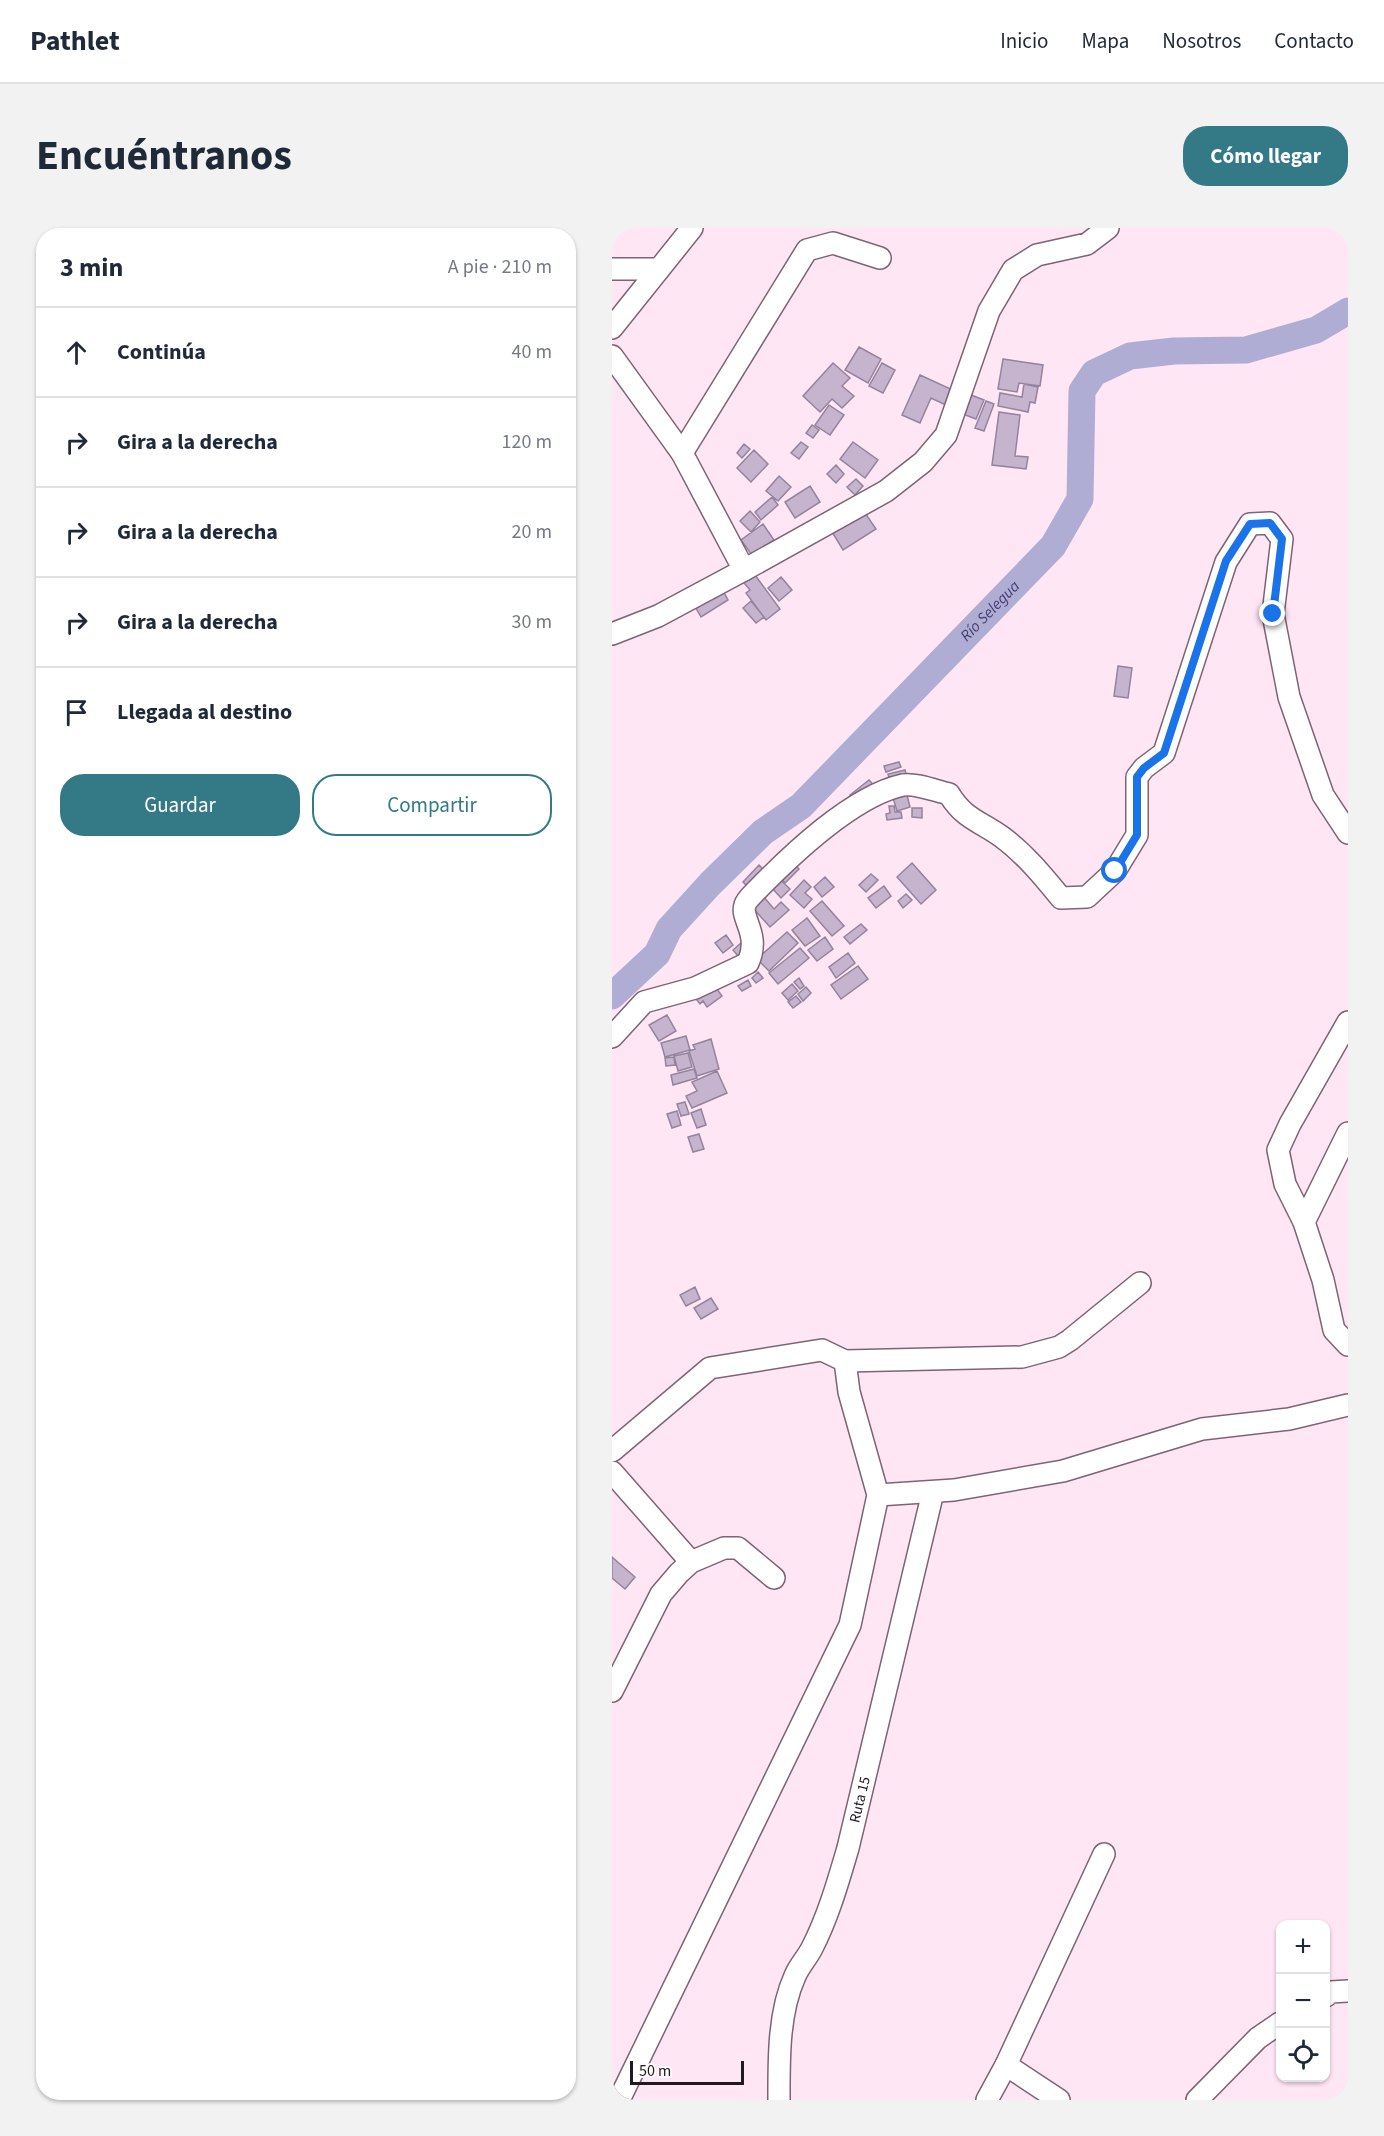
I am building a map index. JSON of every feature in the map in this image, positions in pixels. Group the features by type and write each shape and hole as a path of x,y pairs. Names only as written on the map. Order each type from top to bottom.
{"street":[{"path":"612,328 692,228"},
{"path":"612,634 658,616 744,570 886,491 923,462 946,435 989,310 1013,270 1072,237 1087,244 1108,228"},
{"path":"682,453 807,250 833,243 880,258"},
{"path":"612,269 659,269"},
{"path":"612,356 682,453 744,570"},
{"path":"612,1037 644,1002 695,988 748,963 753,936 744,913 745,904 754,893 828,823 884,792 906,785 949,794 960,811 1003,838 1036,867 1061,898 1087,897 1115,871 1137,835 1137,777 1144,768 1164,753 1226,561 1250,524 1270,523 1282,539 1273,614 1289,697 1323,795 1348,833"},
{"path":"1348,1022 1290,1124 1278,1150 1285,1184 1304,1222 1323,1280 1334,1330 1348,1345"},
{"path":"1304,1222 1348,1133"},
{"path":"612,1450 710,1368 822,1350 845,1361 1022,1357 1059,1347 1140,1283"},
{"path":"619,2100 850,1625 878,1495 849,1392 845,1361"},
{"path":"878,1495 933,1492 1063,1471 1202,1430 1289,1419 1348,1405"},
{"path":"612,1472 691,1562"},
{"name":"Ruta 15","path":"779,2100 778,2046 794,1976 812,1949 834,1898 933,1492"},
{"path":"612,1691 661,1594 691,1562 724,1548 738,1548 774,1578"},
{"path":"987,2100 1006,2065 1104,1854"},
{"path":"1330,1993 1348,1991"},
{"path":"1197,2100 1258,2038 1276,2027"},
{"path":"1006,2065 1059,2100"}],"building":[{"path":"859,347 881,359 868,383 845,370"},
{"path":"1003,359 1043,365 1040,386 1019,383 1017,392 998,389"},
{"path":"833,363 850,378 842,386 854,396 842,408 832,399 820,412 803,396"},
{"path":"882,363 895,370 883,393 869,386"},
{"path":"920,375 955,391 948,406 931,398 920,423 902,415"},
{"path":"1024,384 1038,387 1035,403 1030,402 1028,412 998,406 1000,393 1022,397"},
{"path":"971,395 984,400 976,419 963,414"},
{"path":"986,401 994,404 984,431 975,428"},
{"path":"829,405 844,415 830,435 815,425"},
{"path":"999,412 1020,415 1015,456 1028,457 1026,469 992,465"},
{"path":"812,425 819,430 813,438 806,433"},
{"path":"801,442 808,447 799,459 791,453"},
{"path":"853,442 878,460 865,478 840,459"},
{"path":"744,444 750,449 742,458 737,453"},
{"path":"754,450 768,464 751,482 737,468"},
{"path":"836,465 844,474 836,483 827,474"},
{"path":"779,476 791,487 778,501 766,491"},
{"path":"856,479 863,486 855,495 847,487"},
{"path":"810,486 820,502 795,518 785,502"},
{"path":"772,497 778,505 761,520 755,512"},
{"path":"861,507 876,529 843,550 829,527"},
{"path":"750,511 760,522 751,532 740,521"},
{"path":"763,524 774,540 752,555 741,540"},
{"path":"755,575 780,609 766,620 746,593 750,590 744,583"},
{"path":"781,577 792,590 779,601 768,588"},
{"path":"721,587 728,600 701,617 693,603"},
{"path":"751,601 764,617 756,623 743,608"},
{"path":"1118,666 1132,668 1128,698 1114,696"},
{"path":"899,762 901,767 886,772 884,766"},
{"path":"905,770 908,781 891,785 888,774"},
{"path":"869,780 878,790 859,806 850,795"},
{"path":"905,787 910,807 897,811 891,791"},
{"path":"889,806 894,806 895,812 901,812 902,818 887,820 886,814 890,813"},
{"path":"912,808 922,808 922,818 912,817"},
{"path":"792,861 799,869 785,883 778,874"},
{"path":"912,863 936,890 921,904 897,877"},
{"path":"759,865 769,875 753,892 743,882"},
{"path":"871,874 878,880 866,892 859,885"},
{"path":"775,875 790,889 781,898 772,888"},
{"path":"825,877 834,887 822,897 814,887"},
{"path":"804,880 811,887 805,893 812,899 804,908 790,895"},
{"path":"884,886 891,896 876,908 868,898"},
{"path":"906,894 912,900 903,908 898,901"},
{"path":"763,896 774,909 781,902 789,910 770,927 752,907"},
{"path":"822,901 844,926 832,936 810,911"},
{"path":"807,918 820,936 805,946 792,930"},
{"path":"861,924 867,930 850,944 844,937"},
{"path":"787,932 798,943 769,971 757,959"},
{"path":"726,935 733,945 723,953 715,943"},
{"path":"825,937 833,949 817,961 808,950"},
{"path":"742,942 749,950 740,958 733,950"},
{"path":"800,948 809,958 778,984 769,973"},
{"path":"848,953 855,963 836,978 829,967"},
{"path":"858,966 868,979 841,999 831,985"},
{"path":"758,972 763,978 756,983 752,978"},
{"path":"799,978 804,986 800,989 794,982"},
{"path":"748,980 751,986 742,991 738,986"},
{"path":"792,984 798,991 788,1000 782,993"},
{"path":"714,985 722,996 707,1007 703,1001 700,1004 696,999"},
{"path":"806,987 811,993 803,1001 798,994"},
{"path":"796,996 801,1002 793,1008 788,1002"},
{"path":"667,1015 676,1031 659,1041 649,1025"},
{"path":"686,1036 690,1050 665,1057 661,1043"},
{"path":"711,1039 719,1069 697,1076 689,1051 695,1049 693,1045"},
{"path":"688,1053 692,1067 678,1071 674,1056"},
{"path":"674,1057 675,1065 666,1066 665,1058"},
{"path":"694,1069 697,1078 673,1085 671,1075"},
{"path":"717,1071 727,1093 692,1108 686,1096 697,1091 692,1082"},
{"path":"685,1102 689,1114 681,1116 677,1104"},
{"path":"701,1109 706,1125 697,1128 691,1113"},
{"path":"677,1111 681,1125 672,1128 667,1114"},
{"path":"699,1134 704,1149 693,1152 688,1137"},
{"path":"695,1287 700,1299 686,1306 680,1295"},
{"path":"711,1298 718,1309 701,1319 694,1308"},
{"path":"612,1557 635,1577 625,1589 612,1578"}],"waterway":[{"name":"Río Selegua","path":"612,996 657,954 669,929 710,884 763,832 801,806 1053,546 1080,499 1082,391 1094,373 1130,356 1174,351 1246,350 1316,330 1348,311"}],"route":[{"path":"1115,871 1137,835 1137,777 1144,768 1164,753 1226,561 1250,524 1270,523 1282,539 1273,614"}]}
